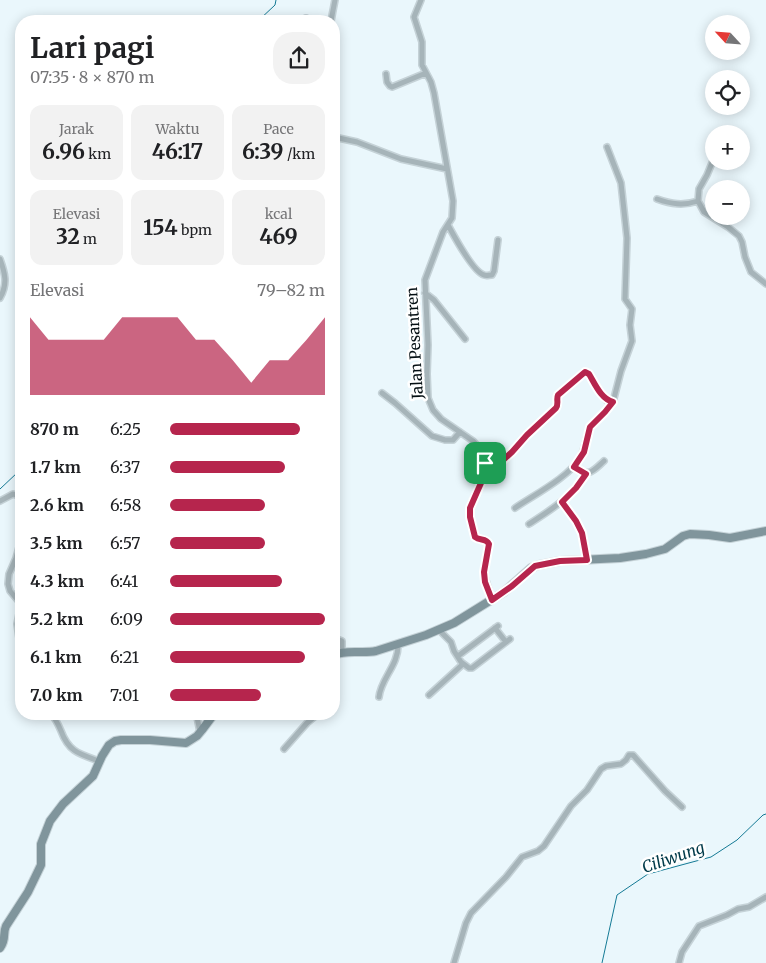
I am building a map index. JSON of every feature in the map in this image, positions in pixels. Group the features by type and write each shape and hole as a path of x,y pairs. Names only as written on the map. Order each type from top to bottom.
{"street":[{"path":"332,15 335,0"},
{"name":"Jalan Pesantren","path":"421,0 414,18 422,42 421,62 434,92 453,201 452,217 444,230 425,280 429,401 433,410 441,419 470,438 478,446 483,454 485,463"},
{"path":"386,74 387,83 392,86 426,73"},
{"path":"340,138 356,142 401,159 447,169"},
{"path":"515,508 574,467 584,452 590,427 613,402 621,371 632,342 630,325 632,310 625,300 627,238 621,183 607,147"},
{"path":"709,170 699,188 698,202 706,213 739,236 744,245 746,262 751,272 766,284"},
{"path":"657,199 669,204 698,202"},
{"path":"448,225 472,264 484,275 490,276 493,274 498,240"},
{"path":"0,259 6,283 0,298"},
{"path":"425,293 434,300 465,339"},
{"path":"492,600 485,582 484,572 489,544 486,540 475,537 469,514 471,504 481,483 485,463 496,464 512,452 556,408 558,405 558,395 585,372 589,374 603,396 613,402"},
{"path":"382,393 434,438 453,440 460,432"},
{"path":"529,524 562,502 576,488 586,474 592,472 604,461"},
{"path":"574,467 586,474"},
{"path":"0,501 15,495"},
{"path":"562,502 582,533 587,560"},
{"path":"340,640 342,641 342,652 373,652 440,630 492,600 535,566 560,561 620,558 654,552 668,548 683,536 690,534 730,538 766,531"},
{"path":"15,560 9,574 8,584 10,591 15,597"},
{"path":"440,630 451,642 458,656 463,664 469,668 472,668 508,641 496,627 458,656"},
{"path":"379,698 384,682 396,660 398,644"},
{"path":"429,694 463,664"},
{"path":"57,720 60,731 69,747 99,760"},
{"path":"198,720 200,732"},
{"path":"0,948 5,939 4,932 6,926 28,892 42,865 41,844 49,824 63,804 92,777 99,760 109,746 119,740 184,743 192,740 209,720"},
{"path":"284,749 311,720"},
{"path":"454,963 466,923 471,913 506,877 522,857 540,850 544,846 571,806 587,790 602,768 622,764 629,755 633,755 665,792 682,807"},
{"path":"679,963 682,952 699,926 738,909 749,907 766,897"}],"waterway":[{"path":"264,15 275,5 276,0"},
{"path":"0,489 15,475"},
{"name":"Ciliwung","path":"602,963 617,895 648,874 711,857 737,840 766,814"}],"route":[{"path":"585,372 589,374 603,396 610,402 613,402 590,427 584,452 574,467 586,474 571,494 562,502 582,533 587,560 560,561 535,566 492,600 485,582 484,572 489,544 486,540 475,537 469,514 471,504 481,483 485,463 496,464 512,452 527,435 554,411 558,404 558,395 585,372"}]}
